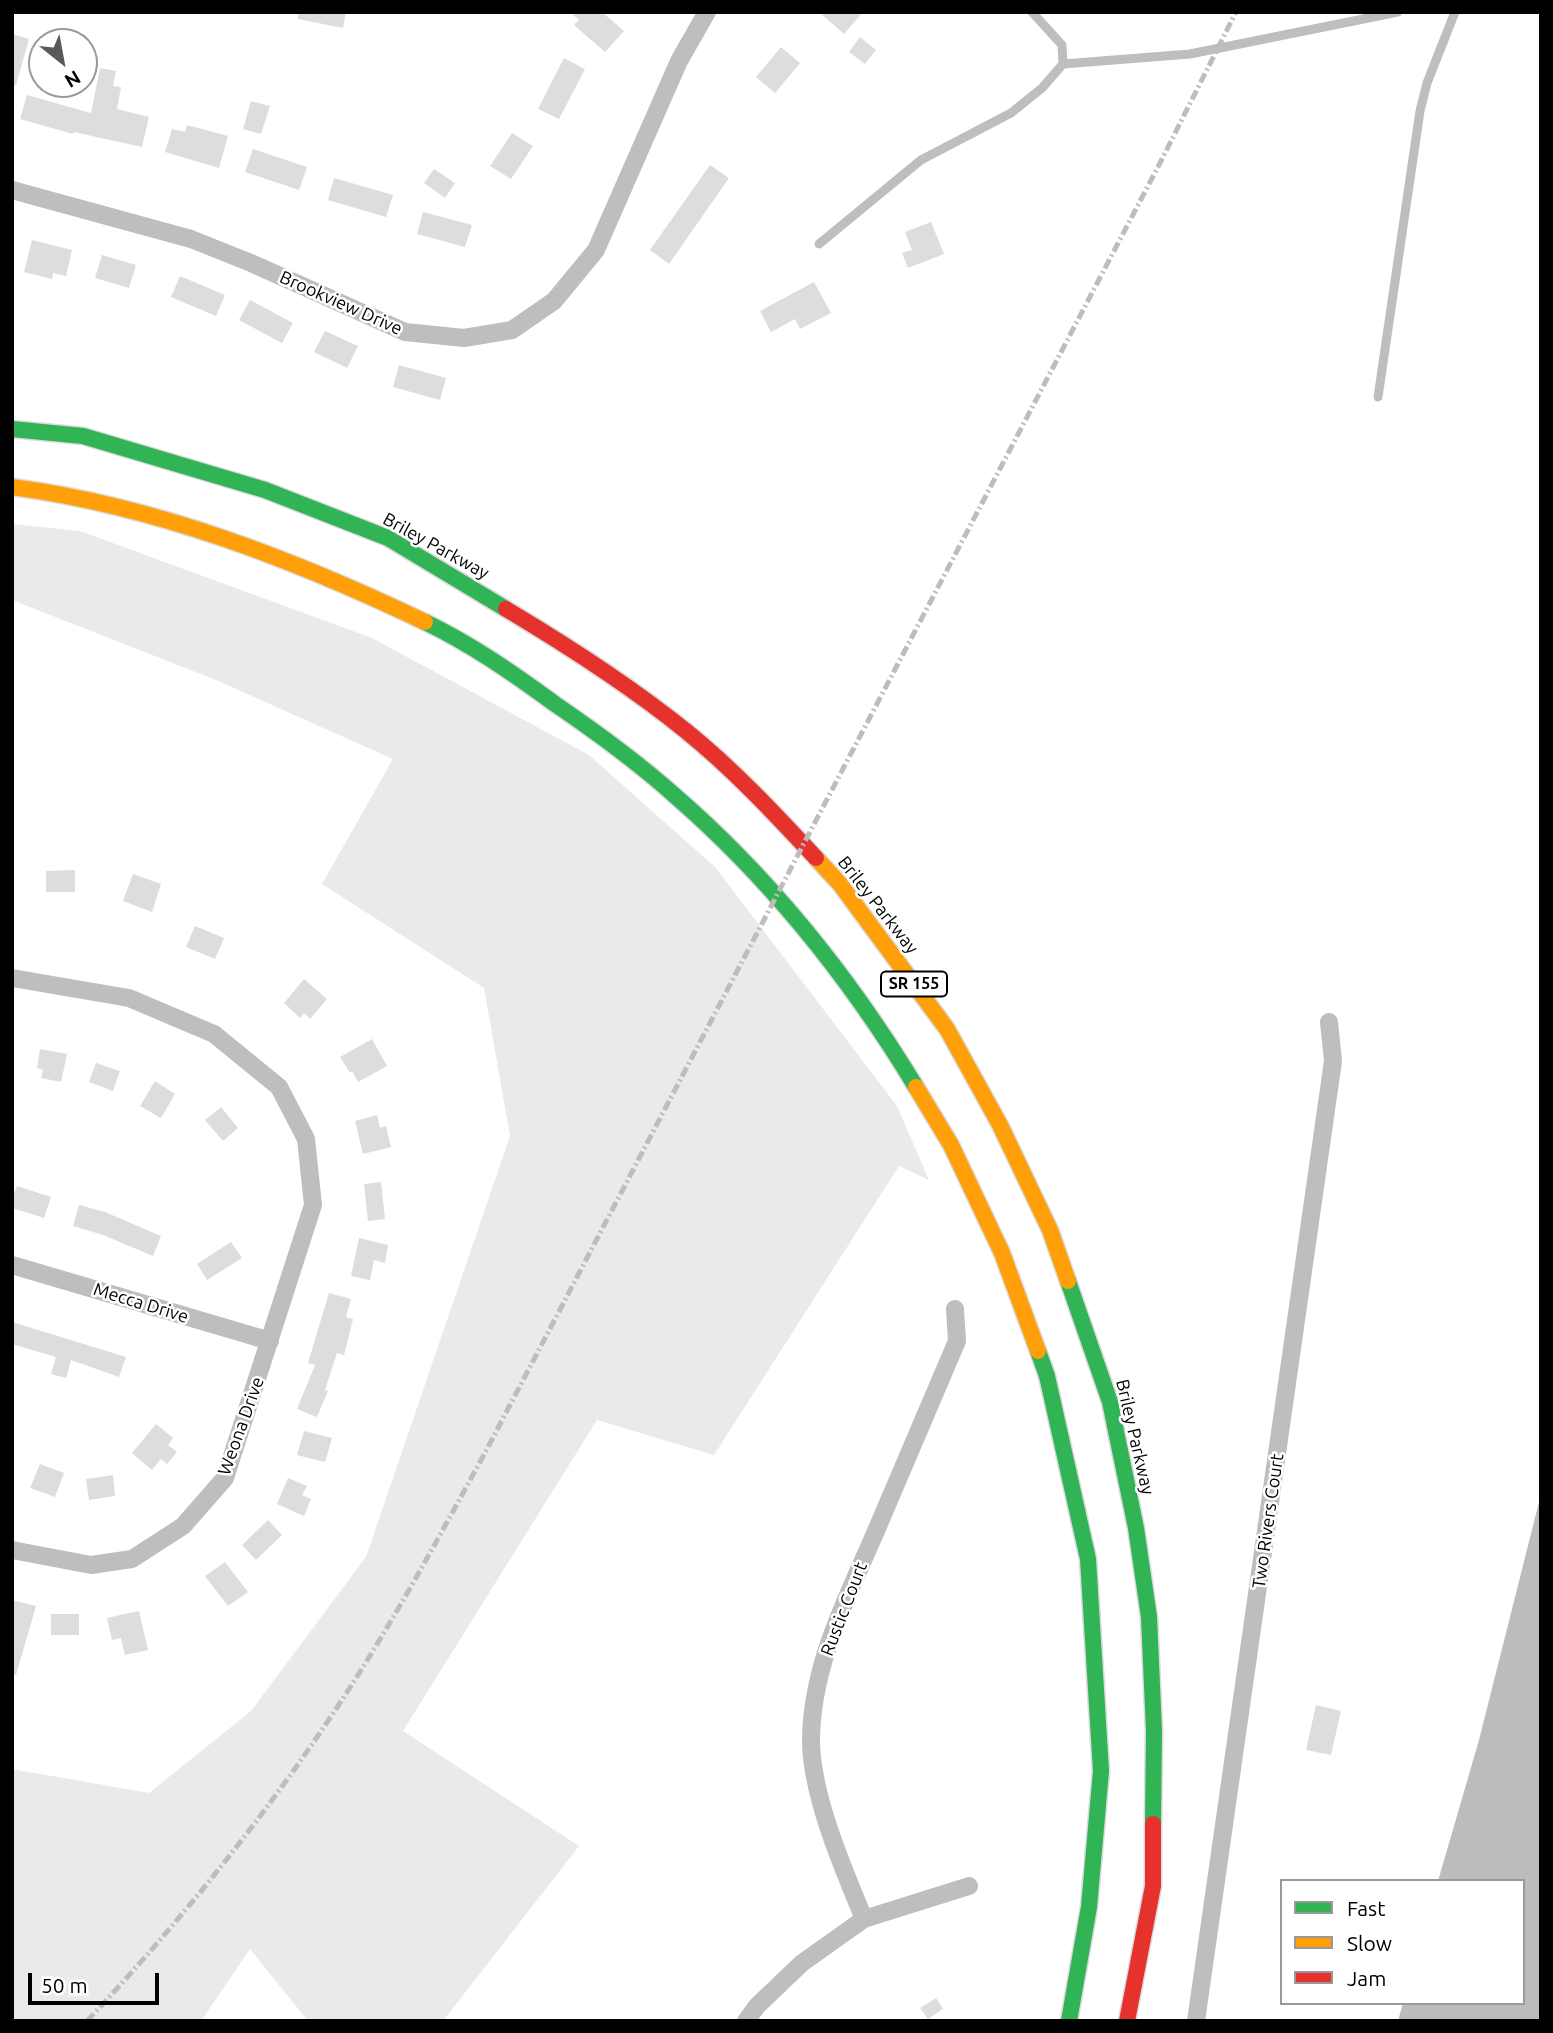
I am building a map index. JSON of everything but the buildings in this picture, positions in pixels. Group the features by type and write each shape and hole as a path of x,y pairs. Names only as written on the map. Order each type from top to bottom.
{"highway":[{"name":"Briley Parkway","path":"12,429 83,436 265,490 388,538 584,656 687,732 780,819 840,884 947,1029 1000,1125 1050,1230 1110,1402 1136,1528 1149,1616 1151,1655 1154,1731 1153,1886 1127,2021"},
{"name":"SR 155","path":"12,487 66,494 214,534 354,588 444,631 513,674 604,738 674,794 751,868 821,948 887,1040 951,1145 1002,1253 1047,1376 1088,1559 1101,1770 1089,1907 1069,2021"}],"street":[{"name":"Brookview Drive","path":"12,190 191,239 405,332 464,338 512,330 554,302 596,250 679,61 707,12"},
{"name":"Weona Drive","path":"12,978 129,998 214,1034 279,1087 306,1139 313,1205 225,1478 183,1526 132,1559 91,1565 12,1550"},
{"name":"Two Rivers Court","path":"1196,2021 1333,1061 1329,1021"},
{"name":"Mecca Drive","path":"12,1265 270,1341"},
{"name":"Rustic Court","path":"864,1919 831,1831 818,1787 811,1744 813,1708 827,1645 957,1341 955,1309"},
{"path":"746,2021 757,2006 802,1963 864,1919 969,1886"}],"lane":[{"path":"1032,12 1062,46 1063,64"},
{"path":"818,244 921,160 1011,113 1042,88 1063,64 1191,54 1398,12"},
{"path":"1378,397 1420,111 1427,83 1455,12"}],"shaded area":[{"path":"12,524 80,531 372,638 589,755 715,867 897,1106 929,1180 899,1166 714,1455 597,1420 403,1731 579,1846 443,2021 308,2021 250,1949 201,2021 12,2021 12,1769 149,1793 251,1711 366,1557 510,1136 484,988 322,884 393,759 216,680 12,600"},
{"path":"1541,1494 1541,2021 1398,2021 1402,2005 1525,2005 1525,1879 1439,1879 1479,1740"}],"railway":[{"path":"87,2021 185,1911 276,1795 353,1683 412,1584 487,1449 1160,163 1236,12"}],"traffic: fast":[{"path":"12,429 83,436 265,490 388,538 506,609"},
{"path":"425,622 492,660 601,736 659,782 708,826 775,894 806,931 864,1007 916,1087"},
{"path":"1068,1281 1110,1402 1136,1528 1149,1617 1154,1731 1153,1824"},
{"path":"1038,1351 1047,1376 1088,1559 1101,1771 1089,1907 1069,2021"}],"traffic: slow":[{"path":"12,487 119,507 224,538 326,577 425,622"},
{"path":"816,858 840,884 947,1029 1000,1125 1050,1230 1068,1281"},
{"path":"916,1087 951,1145 1002,1253 1038,1351"}],"traffic: jam":[{"path":"506,609 598,667 686,731 737,776 816,858"},
{"path":"1127,2021 1153,1886 1153,1824"}]}
